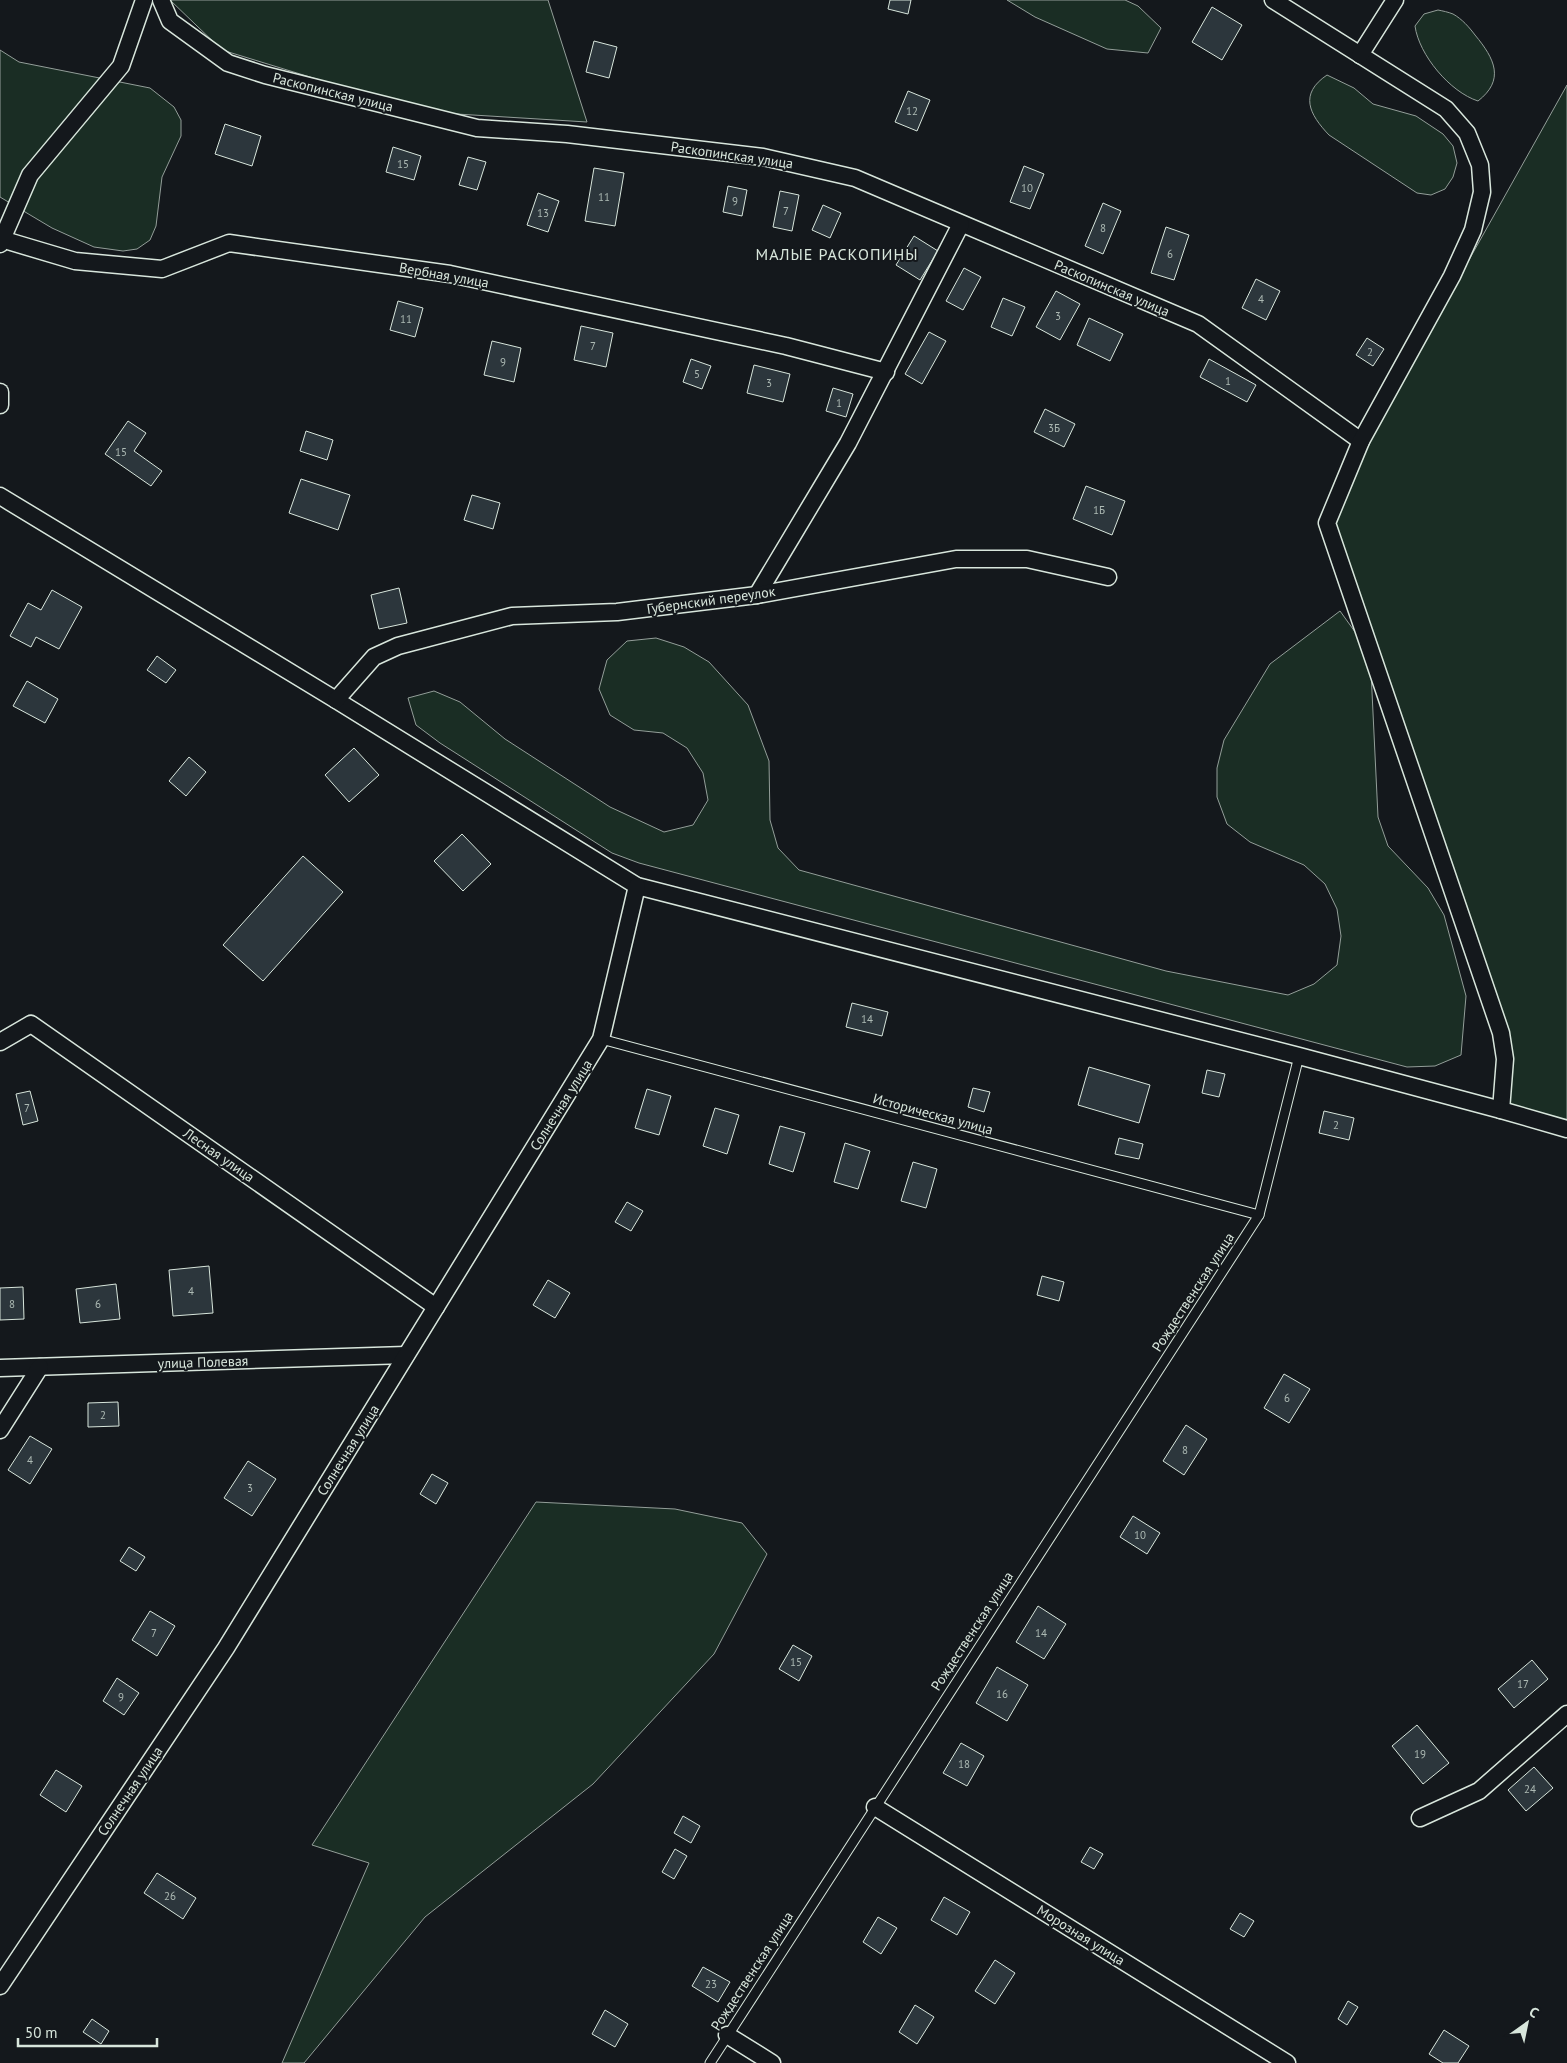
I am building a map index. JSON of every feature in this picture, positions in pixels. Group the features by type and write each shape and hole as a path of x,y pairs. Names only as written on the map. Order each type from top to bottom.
{"street":[{"path":"1,241 30,176 121,66 144,0"},
{"name":"Раскопинская улица","path":"161,0 170,21 228,63 266,75 477,128 567,134 763,156 855,178 1198,324 1360,441"},
{"path":"1273,0 1446,109 1467,133 1480,165 1482,192 1473,230 1452,276 1360,441 1327,523 1501,1033 1505,1059 1501,1110"},
{"path":"1360,55 1395,0"},
{"path":"757,595 848,443 886,372 960,224"},
{"name":"Вербная улица","path":"1,241 75,261 162,269 229,243 450,274 786,346 886,372"},
{"path":"0,392 0,405"},
{"path":"0,496 637,886 1299,1056 1567,1129"},
{"name":"Губернский переулок","path":"336,700 374,657 398,646 512,616 617,612 757,595 956,559 1027,559 1108,577"},
{"name":"Солнечная улица","path":"0,1986 226,1648 601,1039 637,886"},
{"name":"Лесная улица","path":"0,1042 31,1024 436,1307"},
{"name":"улица Полевая","path":"0,1368 406,1355"},
{"path":"0,1430 40,1367"},
{"path":"1420,1818 1479,1791 1567,1714"},
{"name":"Морозная улица","path":"875,1807 1287,2063"},
{"path":"727,2035 772,2063"}],"lane":[{"name":"Историческая улица","path":"601,1039 1259,1215"},
{"name":"Рождественская улица","path":"710,2063 1259,1215 1299,1056"}],"green space":[{"path":"170,0 548,0 587,122 424,112 222,50"},
{"path":"1007,0 1125,0 1138,6 1161,28 1148,53 1107,49 1035,17"},
{"path":"1438,10 1453,14 1462,21 1488,52 1492,61 1494,77 1492,85 1478,101 1457,90 1447,81 1429,60 1423,49 1415,26 1424,14"},
{"path":"0,50 19,62 150,88 174,107 181,120 181,136 162,177 156,226 150,240 137,249 123,251 94,247 52,228 0,197"},
{"path":"1327,75 1354,88 1373,104 1416,116 1443,134 1453,146 1457,163 1453,177 1445,189 1431,195 1417,193 1329,135 1316,119 1310,104 1313,89"},
{"path":"1567,85 1567,1129 1501,1110 1501,1033 1327,523 1344,483"},
{"path":"1340,611 1363,643 1371,671 1378,817 1388,846 1428,888 1444,915 1466,996 1461,1055 1435,1066 1407,1067 639,863 612,853 440,743 416,725 408,698 434,691 460,702 505,739 610,807 664,832 693,825 708,800 703,773 687,748 663,733 634,730 610,715 599,689 607,660 627,641 656,638 684,647 709,662 748,705 769,761 770,820 778,848 799,870 1166,971 1288,995 1314,984 1337,965 1341,936 1337,909 1325,884 1304,865 1250,842 1227,824 1217,797 1217,768 1224,740 1270,664"},
{"path":"536,1502 675,1509 742,1523 767,1554 714,1654 593,1784 425,1917 304,2063 282,2063 369,1863 312,1845"}],"building":[{"path":"890,0 911,0 908,14 888,9"},
{"path":"1212,7 1242,25 1222,60 1192,42"},
{"path":"594,41 617,47 609,78 586,72"},
{"path":"908,91 930,100 917,131 895,122"},
{"path":"225,124 261,136 252,166 215,154"},
{"path":"393,147 421,156 414,180 386,172"},
{"path":"468,157 486,162 477,190 459,185"},
{"path":"1024,166 1044,174 1030,209 1010,202"},
{"path":"594,168 624,173 615,226 585,221"},
{"path":"728,186 747,190 742,216 723,212"},
{"path":"780,191 799,195 792,231 773,227"},
{"path":"538,193 559,201 548,232 527,225"},
{"path":"1103,203 1121,211 1103,254 1085,246"},
{"path":"823,205 841,213 830,238 812,230"},
{"path":"1166,227 1189,235 1174,280 1151,273"},
{"path":"914,236 938,251 920,280 896,265"},
{"path":"964,268 981,277 963,310 946,301"},
{"path":"1256,279 1280,291 1266,320 1242,308"},
{"path":"1056,291 1080,304 1060,340 1036,327"},
{"path":"1003,298 1025,307 1012,336 991,327"},
{"path":"398,301 423,308 415,337 390,330"},
{"path":"1089,318 1123,334 1110,361 1077,345"},
{"path":"581,326 613,333 606,367 574,360"},
{"path":"929,332 946,341 922,384 905,374"},
{"path":"1367,338 1384,349 1373,366 1356,355"},
{"path":"492,341 521,348 514,382 484,375"},
{"path":"691,359 711,366 702,389 683,382"},
{"path":"1209,359 1256,385 1247,402 1200,377"},
{"path":"754,365 790,374 783,402 747,393"},
{"path":"833,388 853,394 846,417 826,411"},
{"path":"1045,409 1075,424 1064,447 1034,432"},
{"path":"128,421 146,433 134,451 162,471 151,486 105,454"},
{"path":"306,431 333,440 327,460 300,451"},
{"path":"301,479 350,495 338,530 289,513"},
{"path":"1086,486 1125,501 1112,535 1073,519"},
{"path":"472,495 500,503 493,529 464,520"},
{"path":"399,588 407,623 379,629 371,595"},
{"path":"52,590 82,607 59,649 36,637 31,647 10,636 28,603 41,610"},
{"path":"157,656 176,670 166,683 147,670"},
{"path":"27,681 58,699 45,723 13,706"},
{"path":"354,748 379,775 349,802 325,775"},
{"path":"189,757 206,772 186,796 169,781"},
{"path":"462,834 491,864 463,891 434,861"},
{"path":"303,856 343,892 263,981 223,945"},
{"path":"852,1003 888,1012 882,1036 846,1027"},
{"path":"1089,1067 1150,1085 1139,1123 1078,1105"},
{"path":"1207,1070 1225,1074 1219,1097 1202,1093"},
{"path":"973,1088 990,1092 984,1112 968,1107"},
{"path":"647,1089 671,1096 659,1135 635,1128"},
{"path":"30,1091 38,1121 23,1125 16,1094"},
{"path":"715,1108 739,1115 727,1154 703,1146"},
{"path":"1324,1111 1354,1118 1349,1140 1319,1133"},
{"path":"780,1126 805,1133 793,1172 769,1164"},
{"path":"1119,1138 1143,1144 1139,1159 1115,1154"},
{"path":"845,1143 870,1151 858,1189 834,1182"},
{"path":"913,1162 937,1169 926,1208 901,1201"},
{"path":"627,1202 643,1211 631,1231 615,1222"},
{"path":"209,1266 213,1313 173,1316 169,1270"},
{"path":"1042,1276 1064,1282 1059,1301 1037,1295"},
{"path":"548,1280 570,1293 555,1318 533,1305"},
{"path":"116,1284 120,1319 80,1323 76,1289"},
{"path":"23,1287 24,1319 0,1320 0,1288"},
{"path":"1284,1374 1310,1389 1289,1423 1264,1408"},
{"path":"118,1402 119,1426 88,1427 88,1403"},
{"path":"1186,1425 1207,1439 1184,1475 1163,1461"},
{"path":"30,1436 52,1449 30,1484 8,1470"},
{"path":"248,1461 276,1479 252,1516 224,1498"},
{"path":"432,1474 448,1483 436,1504 420,1494"},
{"path":"1133,1516 1160,1533 1147,1554 1120,1537"},
{"path":"129,1547 145,1557 136,1571 120,1561"},
{"path":"1038,1606 1066,1624 1044,1659 1016,1642"},
{"path":"150,1611 175,1626 157,1656 132,1640"},
{"path":"793,1645 812,1656 799,1681 779,1669"},
{"path":"1532,1660 1548,1679 1514,1708 1498,1689"},
{"path":"997,1667 1028,1685 1007,1721 976,1703"},
{"path":"117,1678 139,1693 124,1715 103,1701"},
{"path":"1417,1725 1449,1763 1423,1784 1392,1746"},
{"path":"961,1743 984,1756 967,1786 943,1773"},
{"path":"1534,1767 1553,1788 1526,1811 1508,1790"},
{"path":"56,1770 82,1786 66,1812 40,1795"},
{"path":"683,1816 700,1826 691,1843 674,1833"},
{"path":"1090,1847 1103,1854 1094,1869 1081,1862"},
{"path":"675,1849 687,1856 674,1879 662,1872"},
{"path":"157,1873 196,1898 183,1919 144,1893"},
{"path":"944,1897 970,1912 957,1935 931,1920"},
{"path":"1240,1913 1254,1921 1244,1937 1230,1929"},
{"path":"878,1917 897,1928 881,1954 863,1942"},
{"path":"995,1960 1015,1973 995,2004 975,1991"},
{"path":"703,1967 730,1982 718,2002 692,1986"},
{"path":"1348,2001 1358,2007 1347,2025 1338,2019"},
{"path":"915,2005 934,2017 917,2044 899,2032"},
{"path":"605,2010 628,2024 615,2047 592,2034"},
{"path":"92,2019 109,2031 101,2044 83,2032"},
{"path":"1444,2030 1469,2046 1458,2063 1443,2063 1429,2054"}],"district":[{"name":"МАЛЫЕ РАСКОПИНЫ","path":"837,254"}]}
